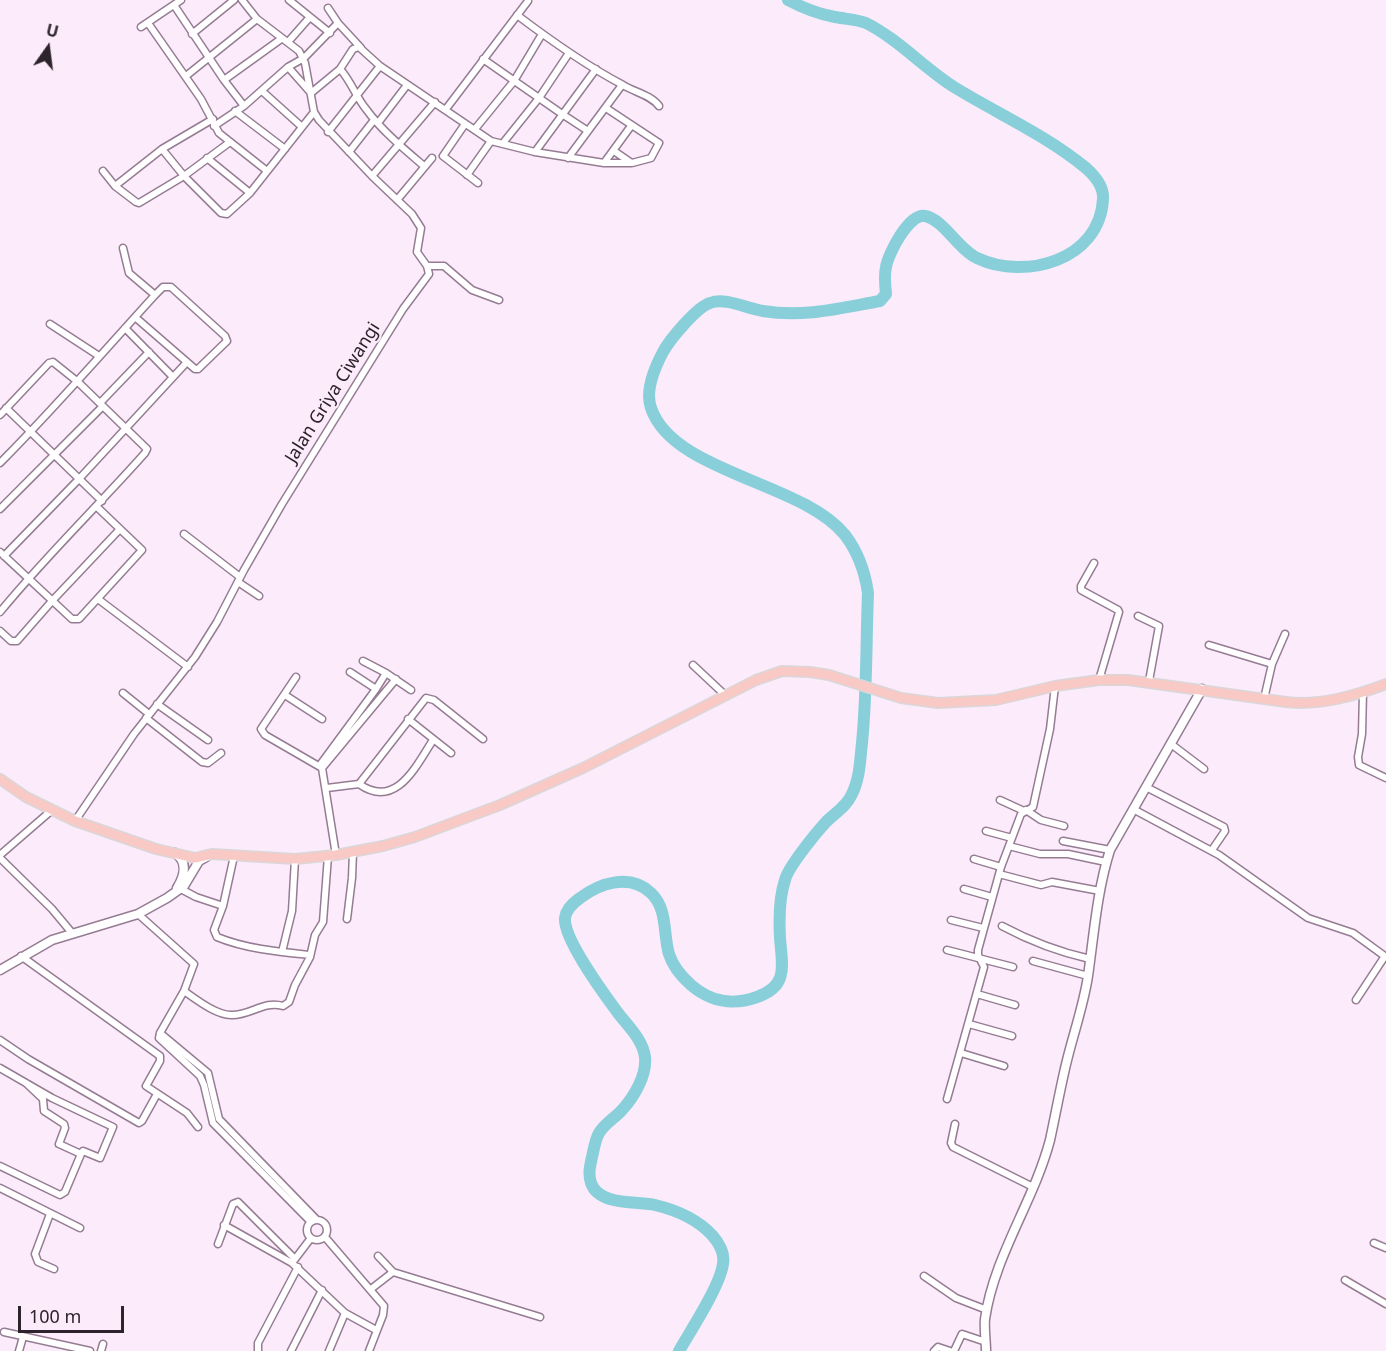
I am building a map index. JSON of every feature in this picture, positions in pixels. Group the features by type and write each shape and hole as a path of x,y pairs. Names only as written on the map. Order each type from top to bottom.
{"main road":[{"path":"2,784 75,821 156,849 195,858 212,855 295,859 383,846 433,831 521,797 725,695 782,670 829,675 901,698 938,703 996,700 1055,686 1099,680 1149,681 1296,704 1316,703 1364,692 1386,684"}],"street":[{"path":"181,0 145,25 186,76 219,133 267,171"},
{"path":"192,34 234,0"},
{"path":"242,0 257,19 299,51 304,58 314,112 328,132 412,214 421,228 417,252 427,266 444,266 472,290 499,300"},
{"path":"289,0 330,33"},
{"path":"446,109 528,1"},
{"path":"174,5 244,106"},
{"path":"328,8 338,23 380,66 491,141 535,153 604,163 632,163 651,158 658,143 606,108"},
{"path":"517,15 569,53 659,106"},
{"path":"224,80 284,41 310,17"},
{"path":"186,76 257,19"},
{"path":"115,186 162,149 244,106 288,67 304,58 338,23"},
{"path":"475,129 514,81 542,34"},
{"path":"311,93 340,69 353,49 361,48"},
{"path":"502,143 539,98 569,53"},
{"path":"483,59 588,131"},
{"path":"328,132 380,66"},
{"path":"288,67 311,93"},
{"path":"340,69 376,122 424,166"},
{"path":"535,153 596,69"},
{"path":"349,152 407,85"},
{"path":"568,158 622,85"},
{"path":"262,91 302,127"},
{"path":"372,176 435,102"},
{"path":"235,111 285,149"},
{"path":"162,149 184,176 224,214 229,213 250,193 314,112"},
{"path":"465,124 442,156 478,183"},
{"path":"604,163 631,126"},
{"path":"467,175 491,141"},
{"path":"103,171 115,186 139,203 184,176 230,142"},
{"path":"614,151 632,163"},
{"path":"207,158 250,193"},
{"path":"397,200 432,158"},
{"path":"123,248 129,273 155,295"},
{"name":"Jalan Griya Ciwangi","path":"75,821 148,716 188,667 217,622 282,504 344,402 403,309 429,276 427,266"},
{"path":"0,463 78,382 99,356 155,295 164,286 171,287 226,337 227,341 198,369 195,369 135,317"},
{"path":"50,324 99,356"},
{"path":"125,328 173,376"},
{"path":"0,510 55,456 149,352"},
{"path":"97,507 142,549 142,552 77,620 72,619 2,554 79,479 187,362"},
{"path":"0,415 49,363 57,363 145,446 146,451 97,507 27,578 0,612"},
{"path":"6,408 102,501"},
{"path":"0,631 11,641 17,641 120,530"},
{"path":"184,534 259,596"},
{"path":"1094,563 1081,590 1119,612 1099,680"},
{"path":"98,599 188,667"},
{"path":"1138,616 1159,626 1149,681"},
{"path":"1264,699 1272,664 1285,634"},
{"path":"1209,645 1272,664"},
{"path":"363,661 411,690"},
{"path":"693,665 725,695"},
{"path":"350,672 376,689"},
{"path":"321,767 386,673"},
{"path":"184,992 229,1016 246,1013 267,1005 285,1006 289,1002 310,955 315,935 323,922 332,855 327,788 321,767 263,733 261,729 296,677"},
{"path":"321,767 396,679"},
{"path":"947,1099 984,965 979,958 978,950 992,897 1012,838 1025,811 1033,807 1052,720 1055,686"},
{"path":"986,1347 987,1310 1005,1254 1049,1142 1088,976 1106,862 1110,850 1202,689"},
{"path":"1364,692 1359,765 1386,778"},
{"path":"123,693 202,762 208,764 221,753"},
{"path":"285,695 322,719"},
{"path":"359,784 422,701 430,698 483,739"},
{"path":"157,704 208,740"},
{"path":"408,719 451,753"},
{"path":"327,788 359,784 370,791 377,792 396,788 407,779 433,740"},
{"path":"1171,744 1204,769"},
{"path":"1146,787 1224,827 1225,831 1212,850"},
{"path":"1000,800 1041,820 1064,826"},
{"path":"1133,809 1212,850 1308,918 1353,933 1385,957 1356,1000"},
{"path":"52,810 0,856 72,933"},
{"path":"986,831 1012,838"},
{"path":"1063,842 1110,850"},
{"path":"1009,846 1040,854 1068,854 1106,862"},
{"path":"346,919 353,852"},
{"path":"175,853 184,862 179,888"},
{"path":"0,970 52,940 138,914 171,896 199,861 212,855"},
{"path":"234,856 223,906 214,930 217,937 282,952 310,955"},
{"path":"282,952 292,911 295,859"},
{"path":"974,859 1001,867"},
{"path":"999,874 1041,885 1052,882 1100,891"},
{"path":"179,888 196,897 223,906"},
{"path":"964,889 992,897"},
{"path":"138,914 192,961 194,967 184,992 159,1038 200,1076 213,1123 313,1220 326,1225 325,1237 319,1241 311,1238 306,1232 313,1220"},
{"path":"951,920 983,928"},
{"path":"1002,926 1030,941 1090,959"},
{"path":"947,950 1013,967"},
{"path":"21,956 159,1056 160,1060 146,1086 187,1113 198,1127"},
{"path":"1034,960 1088,976"},
{"path":"977,994 1015,1005"},
{"path":"969,1024 1012,1036"},
{"path":"160,1033 208,1073 219,1119 313,1220"},
{"path":"0,1040 28,1059 138,1123 142,1121 157,1094"},
{"path":"961,1053 1004,1066"},
{"path":"0,1068 113,1127 100,1158 83,1151 65,1192 60,1195 0,1166"},
{"path":"200,1076 208,1073"},
{"path":"26,1083 43,1099 44,1111 64,1124 65,1128 59,1144 81,1154"},
{"path":"955,1124 951,1143 953,1147 1033,1187"},
{"path":"0,1188 80,1228"},
{"path":"218,1244 233,1204 238,1202 345,1312 376,1330"},
{"path":"50,1214 35,1254 38,1262 54,1269"},
{"path":"224,1225 295,1263"},
{"path":"325,1237 384,1306 369,1351"},
{"path":"258,1351 258,1344 295,1263 311,1238"},
{"path":"1374,1243 1386,1248"},
{"path":"378,1256 393,1272 540,1317"},
{"path":"371,1289 393,1272"},
{"path":"924,1276 956,1298 987,1310"},
{"path":"1346,1281 1386,1304"},
{"path":"291,1351 322,1290"},
{"path":"329,1351 345,1312"},
{"path":"4,1332 90,1351"},
{"path":"934,1351 938,1347 952,1351 962,1334 986,1347"},
{"path":"19,1351 22,1337"}],"waterway":[{"path":"679,1351 717,1284 723,1264 722,1252 712,1235 700,1224 686,1216 655,1205 610,1199 602,1196 591,1183 590,1167 598,1136 604,1126 631,1099 642,1078 645,1057 638,1039 577,953 566,927 565,918 568,909 575,902 597,888 615,882 634,883 643,887 656,899 663,914 671,959 681,975 699,991 714,999 730,1002 757,997 774,987 779,981 782,966 780,909 787,874 816,834 847,802 857,782 865,706 868,593 863,570 854,548 845,535 826,517 800,502 711,463 685,448 664,430 649,401 654,372 666,346 691,317 710,303 723,301 757,310 793,313 822,311 880,301 886,294 885,270 891,253 906,227 919,217 932,218 977,258 996,265 1037,266 1057,260 1074,251 1089,237 1099,220 1103,199 1102,190 1096,178 1071,156 954,87 878,30 866,23 829,16 788,0"}]}
